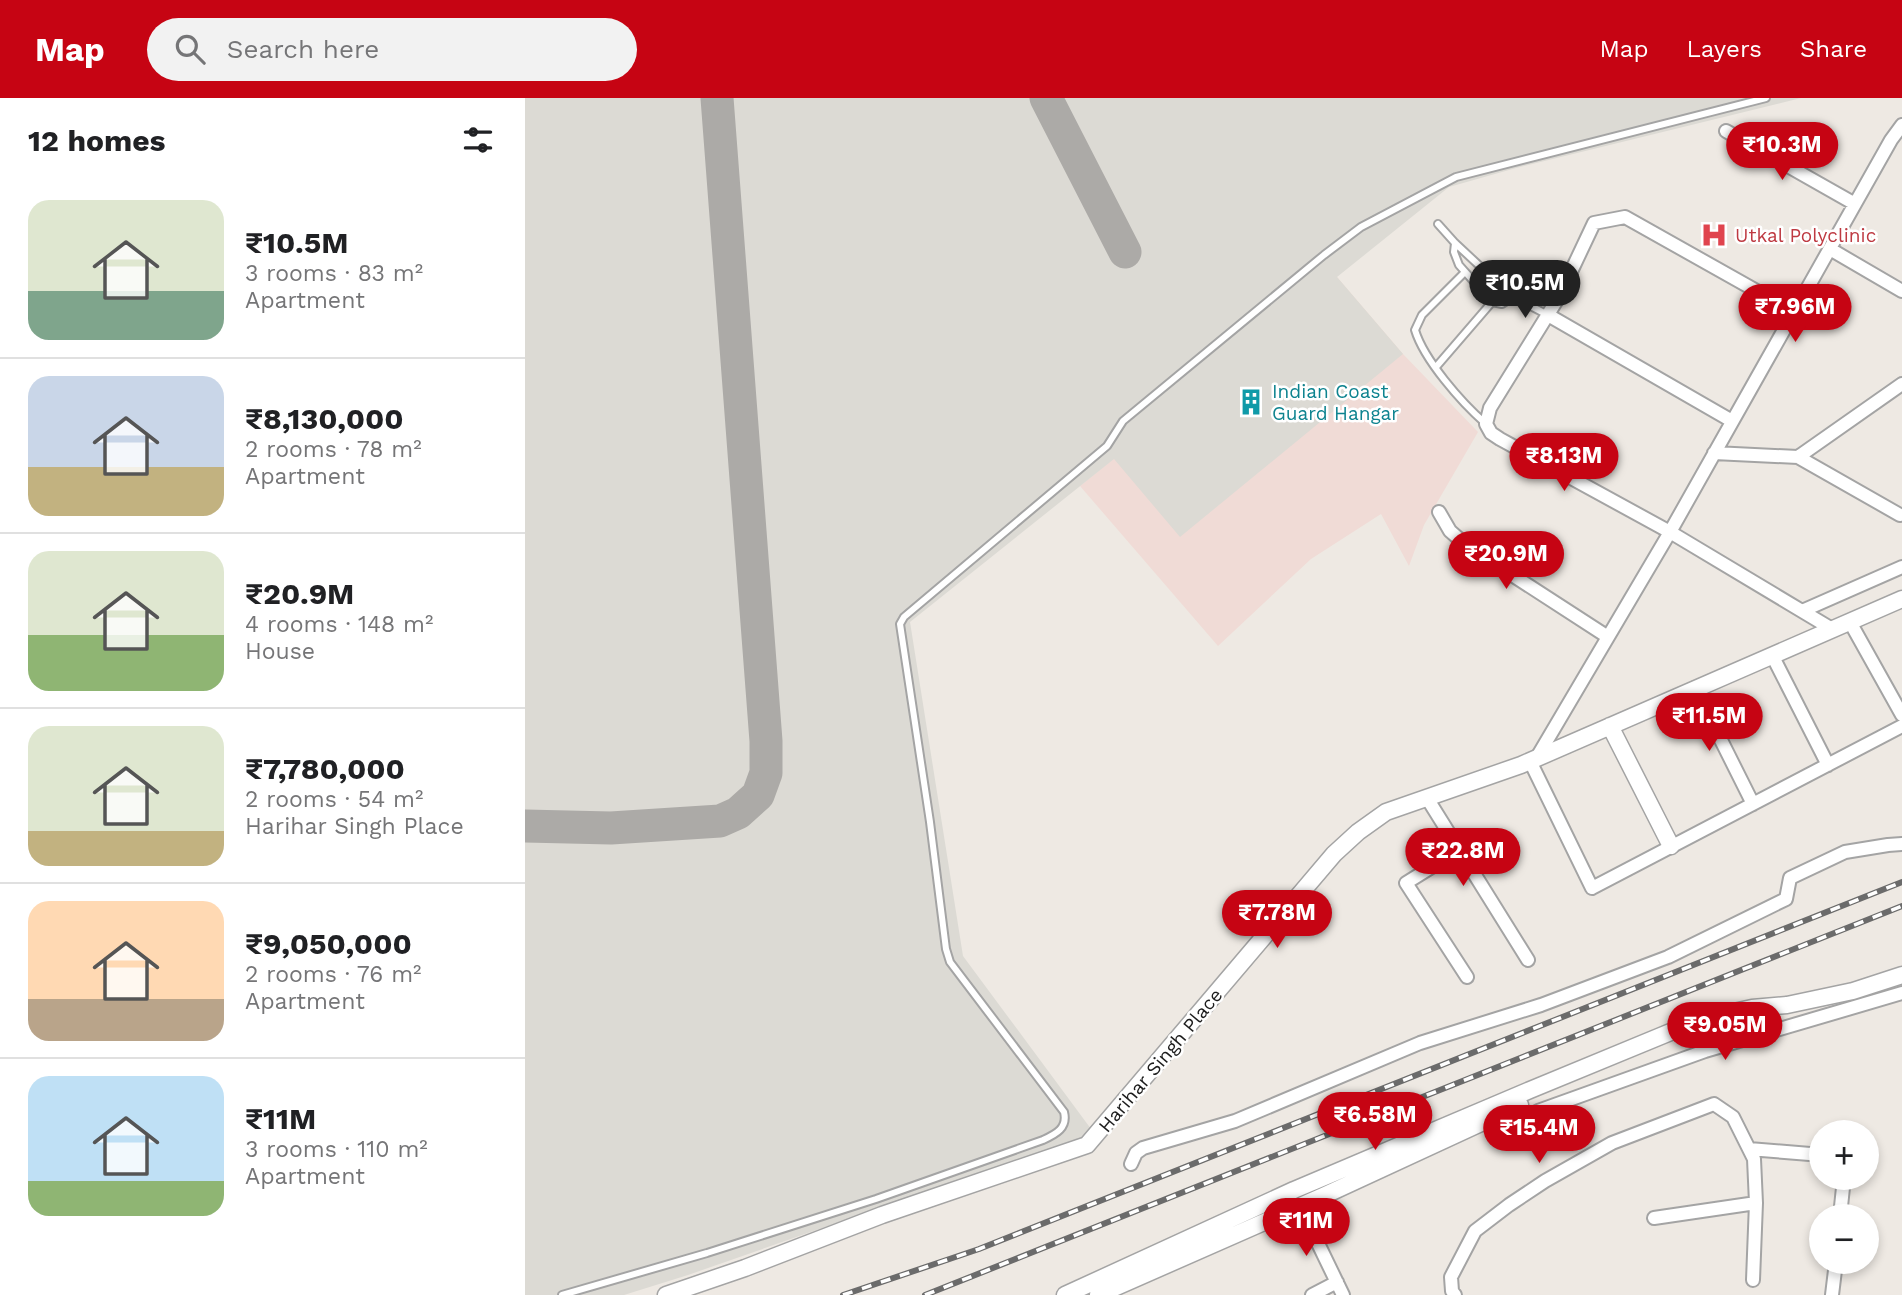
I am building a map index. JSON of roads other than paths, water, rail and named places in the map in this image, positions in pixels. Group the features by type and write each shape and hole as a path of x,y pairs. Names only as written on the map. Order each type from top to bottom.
{"street":[{"path":"1902,125 1897,143 1855,204 1670,532 1533,760 1592,888 1902,726"},
{"path":"1726,131 1855,204"},
{"path":"1794,312 1625,217 1594,223 1560,296 1490,408 1486,424 1491,433 1500,439 1670,532 1832,629"},
{"path":"1830,249 1902,291"},
{"path":"1548,315 1732,421"},
{"path":"1798,457 1902,384"},
{"path":"1714,453 1798,457 1900,515"},
{"path":"1439,512 1450,531 1466,545 1608,638"},
{"path":"1802,611 1902,568"},
{"name":"Harihar Singh Place","path":"666,1295 883,1215 1087,1145 1334,854 1358,832 1386,813 1533,760 1902,599"},
{"path":"1850,622 1902,715"},
{"path":"1772,655 1828,765"},
{"path":"1695,688 1753,804"},
{"path":"1611,726 1671,846"},
{"path":"1427,798 1528,960"},
{"path":"1131,1164 1136,1153 1143,1148 1235,1121 1420,1043 1541,1005 1668,957 1786,899 1790,878 1845,852 1902,844"},
{"path":"1459,850 1406,883 1467,976"},
{"path":"1065,1295 1294,1190 1673,1031 1716,1016 1752,1008 1787,1005 1853,990 1902,975"},
{"path":"1538,1111 1705,1051 1902,993"},
{"path":"1098,1295 1300,1206 1650,1045 1673,1031"},
{"path":"1455,1295 1451,1277 1475,1231 1545,1181 1612,1143 1714,1104 1733,1117 1754,1159 1756,1203 1753,1280"},
{"path":"1749,1149 1809,1154"},
{"path":"1654,1217 1756,1203"},
{"path":"1300,1206 1343,1295"},
{"path":"1832,1295 1835,1274"},
{"path":"1312,1295 1337,1282"}],"lane":[{"path":"562,1295 707,1253 876,1199 1043,1140 1063,1127 1066,1119 1064,1112 950,962 900,624 904,617 1107,446 1123,421 1361,227 1456,177 1766,98"},
{"path":"1438,224 1513,298 1548,315"},
{"path":"1455,243 1455,257 1459,265 1492,302 1502,304 1513,298"},
{"path":"1464,272 1422,315 1415,330 1436,367 1467,408 1486,424"},
{"path":"1436,367 1492,302"}],"railway":[{"path":"843,1295 979,1249 1902,882"},
{"path":"925,1295 1902,906"}],"place":[{"name":"Utkal Polyclinic","path":"1714,235"},
{"name":"Indian Coast Guard Hangar","path":"1251,402"}]}
